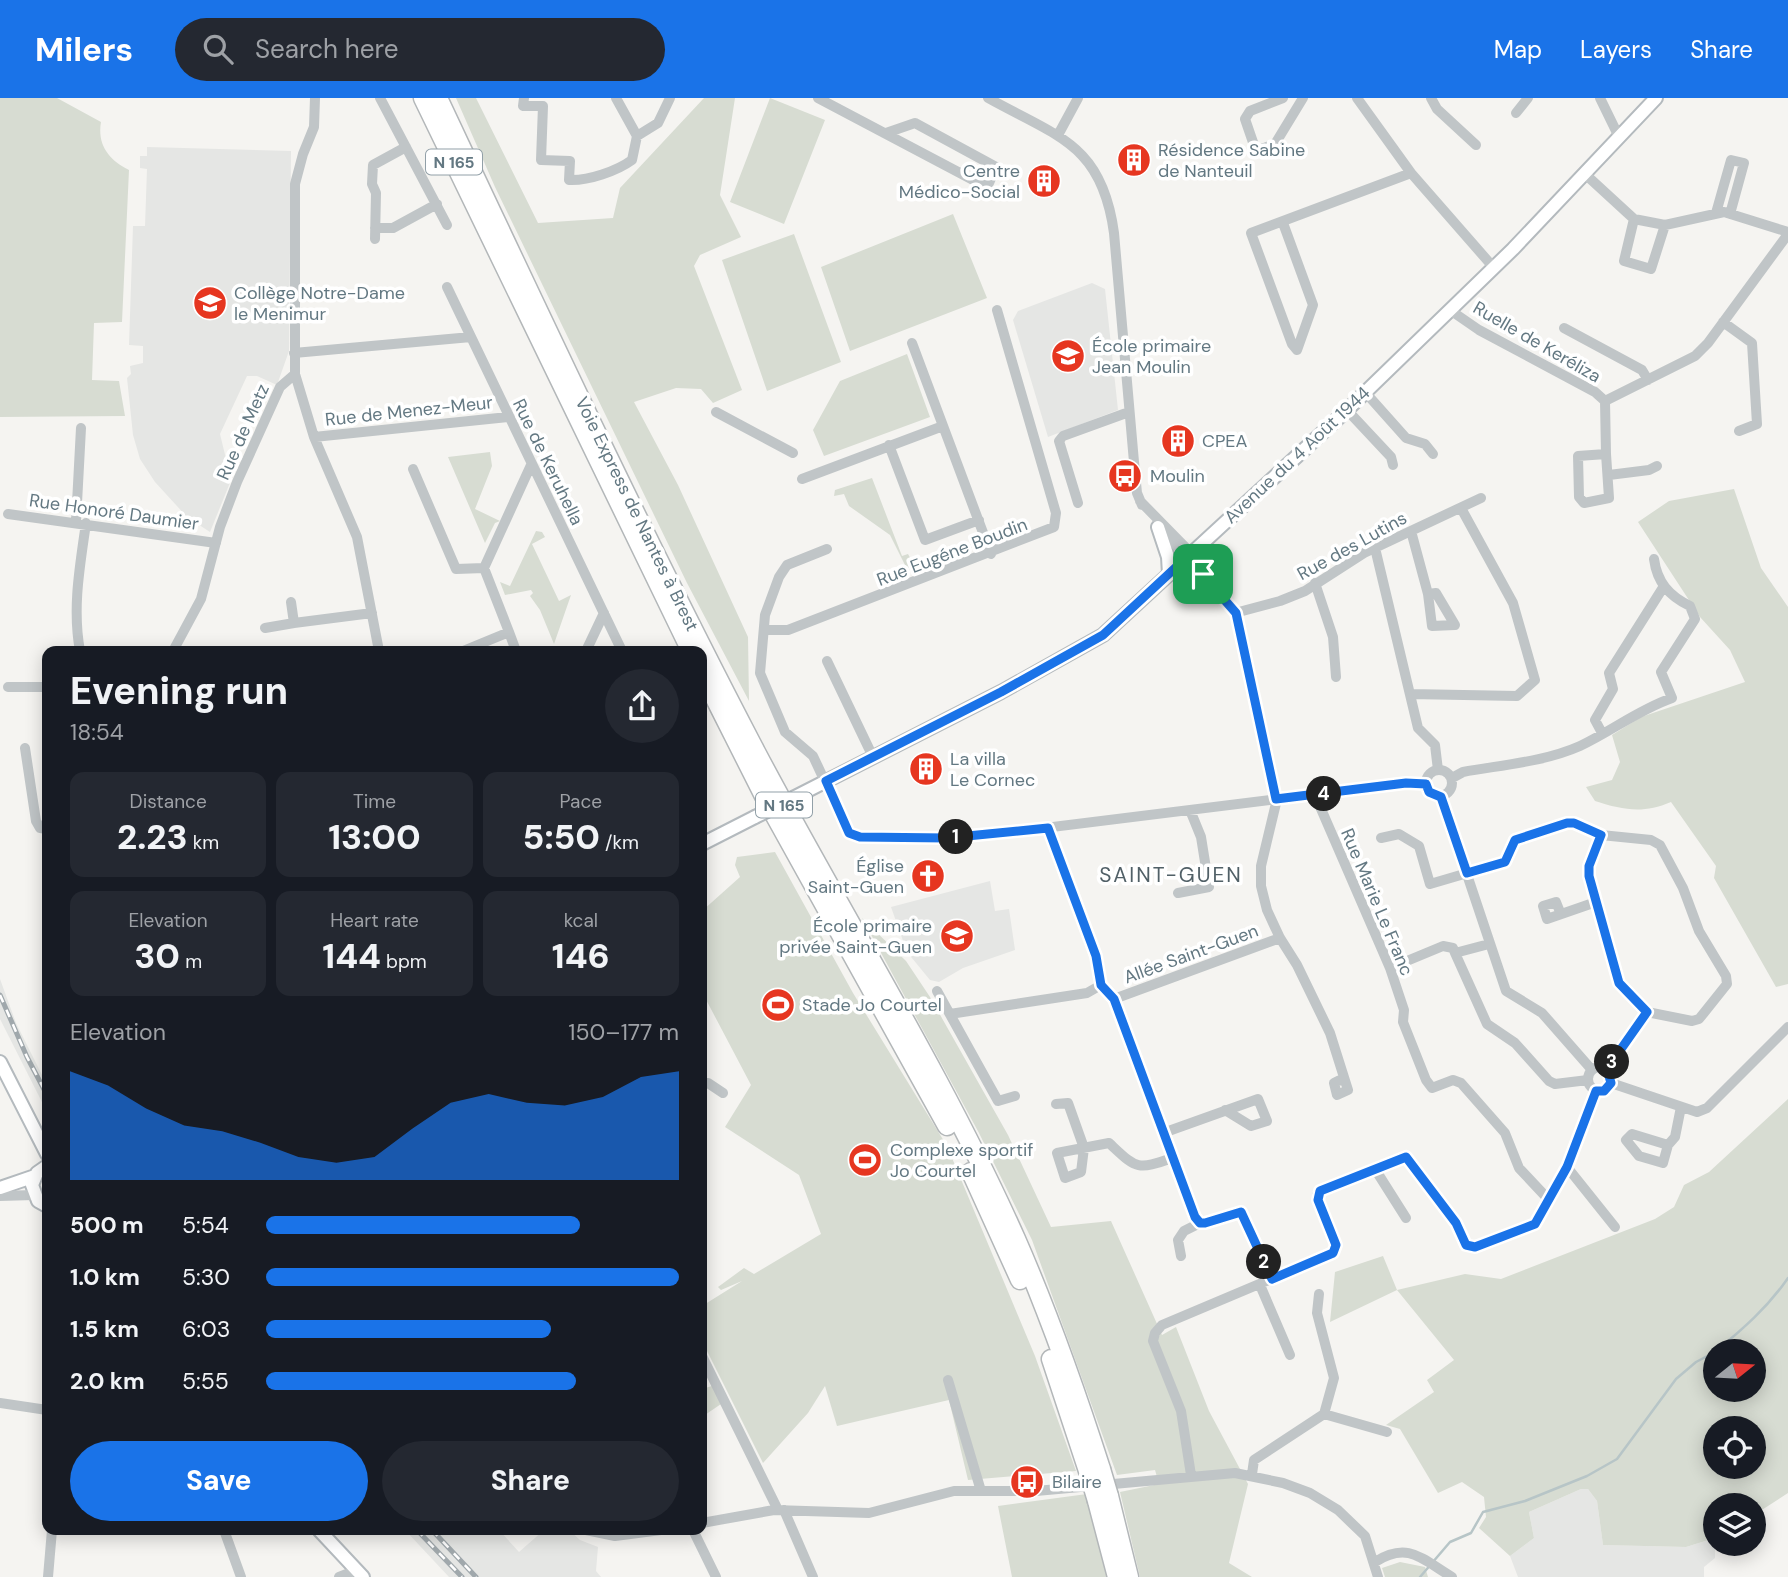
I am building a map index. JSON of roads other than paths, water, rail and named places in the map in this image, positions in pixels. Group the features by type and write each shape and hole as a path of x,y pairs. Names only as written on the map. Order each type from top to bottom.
{"highway":[{"name":"Voie Express de Nantes à Brest","path":"423,98 689,646"},
{"name":"Voie Express de Nantes à Brest","path":"438,98 702,646"},
{"name":"Voie Express de Nantes à Brest","path":"707,656 790,817 927,1062 992,1189 1052,1327 1095,1470"},
{"name":"Voie Express de Nantes à Brest","path":"707,683 774,814 968,1167 1036,1319 1095,1470 1107,1493 1129,1577"},
{"name":"Voie Express de Nantes à Brest","path":"1107,1493 1117,1577"}],"street":[{"path":"315,98 314,128 295,184 295,374 314,437 357,537 378,646"},
{"path":"380,98 447,225"},
{"path":"524,98 523,106 543,106 541,160 570,161 569,180 578,180 631,162 637,136 616,98"},
{"path":"637,136 658,123 670,98"},
{"path":"818,98 977,182 989,183 996,167 915,123 886,133"},
{"path":"988,98 1058,135 1093,165 1110,206 1140,501 1158,527 1191,557"},
{"path":"1058,135 1078,98"},
{"path":"1283,98 1250,111 1245,119 1256,151 1275,144 1303,98"},
{"path":"1357,98 1410,173 1494,268"},
{"path":"1431,98 1437,109 1476,145"},
{"path":"1516,113 1528,98"},
{"path":"1600,98 1619,137"},
{"name":"Avenue du 4 Août 1944","path":"707,841 1001,692 1103,635 1191,557 1494,268 1656,98"},
{"path":"406,147 373,165 372,184 376,193 375,234 393,228 436,204"},
{"path":"1716,213 1731,160 1744,163 1731,214"},
{"path":"1283,223 1313,305 1297,350 1251,233 1410,173"},
{"path":"1585,174 1634,219 1665,225 1716,213 1731,214 1788,233"},
{"path":"1634,219 1624,261 1651,269 1665,225"},
{"name":"Ruelle de Keréliza","path":"1450,310 1479,330 1595,392 1605,401 1695,356 1788,233"},
{"name":"Rue de Keruhella","path":"447,287 620,646"},
{"name":"Rue Eugéne Boudin","path":"764,629 788,630 1050,531 1056,521 998,310"},
{"path":"1723,322 1752,343 1757,424 1739,431"},
{"path":"1564,328 1642,370 1648,380"},
{"path":"294,353 471,337"},
{"path":"912,343 991,554"},
{"name":"Rue de Metz","path":"176,646 201,599 216,542 237,482 270,408 284,382 295,374"},
{"path":"1365,391 1406,438 1425,444 1433,454"},
{"path":"1605,401 1609,498 1584,503 1579,497 1578,456 1606,454"},
{"path":"1347,410 1391,457 1393,465"},
{"path":"716,412 793,453"},
{"path":"1078,503 1059,441 1063,436 1129,412"},
{"name":"Rue de Menez-Meur","path":"314,437 508,417"},
{"path":"802,479 943,426"},
{"path":"79,646 75,625 81,523 80,428"},
{"path":"889,445 925,540 979,520"},
{"path":"514,646 484,568 531,465"},
{"path":"1609,475 1648,470 1657,466"},
{"path":"414,469 456,569 484,568"},
{"name":"Rue des Lutins","path":"1236,613 1282,601 1375,548 1481,498"},
{"path":"1140,501 1191,557 1236,613 1276,799 1261,866 1261,886 1267,910 1279,938 1297,965 1330,1033 1344,1078"},
{"path":"1410,694 1517,696 1535,680 1513,603 1461,508"},
{"name":"Rue Honoré Daumier","path":"8,514 216,542"},
{"path":"1158,527 1168,557 1169,574"},
{"path":"1411,531 1428,594"},
{"path":"1375,548 1418,728 1436,745 1438,770"},
{"path":"827,549 787,565 769,601 764,629 762,681 785,732 813,756 849,833 853,836 947,838 1406,783 1426,784"},
{"path":"1452,778 1462,772 1554,755 1602,733 1642,708 1672,698 1661,672 1695,619 1690,606 1670,595 1656,573 1654,559"},
{"path":"1315,583 1333,637 1336,677"},
{"path":"1602,733 1595,720 1613,689 1609,673 1664,586"},
{"path":"291,602 294,623"},
{"path":"265,628 372,613"},
{"path":"588,646 604,613"},
{"path":"475,646 509,632"},
{"path":"827,661 873,757"},
{"path":"8,687 42,687"},
{"path":"26,748 36,821 42,828"},
{"path":"1441,797 1451,790 1452,778 1446,772 1438,770 1428,776 1426,784 1429,792 1441,797 1506,991 1542,1013 1592,1070"},
{"name":"Rue Marie Le Franc","path":"1315,795 1390,968 1404,1010 1403,1022 1426,1080 1432,1088 1452,1080 1461,1083 1506,1133 1519,1168 1549,1200"},
{"path":"1178,893 1209,887 1201,837 1190,810"},
{"path":"1381,838 1399,834 1419,846 1430,884 1505,862 1515,840 1556,826 1574,823 1601,835 1651,840 1660,845 1683,888 1699,931 1726,976 1724,990 1699,1020 1647,1012 1619,983 1595,902 1589,866 1601,835"},
{"path":"1048,828 1096,956 1101,985 1114,999 1172,1158 1200,1223"},
{"path":"1560,912 1595,902"},
{"name":"Allée Saint-Guen","path":"1114,999 1279,938"},
{"path":"1455,953 1489,944"},
{"path":"1390,968 1443,946 1453,948 1487,1024 1516,1044 1549,1081 1555,1084 1588,1080"},
{"name":"Allée Saint-Guen","path":"950,1014 1087,993 1101,985"},
{"path":"937,991 998,1101 1015,1096"},
{"path":"1607,1069 1647,1012"},
{"path":"1611,1083 1697,1112 1707,1108 1788,1027"},
{"path":"0,1062 42,1144"},
{"path":"1588,1080 1592,1070 1599,1067 1607,1069"},
{"path":"1607,1069 1611,1083"},
{"path":"1588,1080 1596,1091"},
{"path":"707,1083 723,1093"},
{"path":"1596,1091 1604,1091 1611,1083"},
{"path":"1191,1475 1186,1431 1156,1350 1155,1333 1162,1325 1333,1253 1336,1245 1317,1195 1406,1157 1456,1223 1466,1245 1475,1247 1535,1224 1567,1167 1596,1091"},
{"path":"1056,1104 1068,1103 1084,1148 1109,1143 1134,1166 1143,1168 1172,1158"},
{"path":"1668,1145 1675,1137 1681,1107"},
{"path":"1163,1133 1225,1110"},
{"path":"1567,1167 1615,1227"},
{"path":"1375,1169 1406,1218"},
{"path":"0,1194 42,1170"},
{"path":"42,1170 32,1185 34,1195 42,1202"},
{"path":"0,1194 34,1195"},
{"path":"1181,1256 1178,1240 1184,1231 1200,1223 1241,1212 1272,1279"},
{"path":"1260,1285 1290,1355"},
{"path":"1252,1475 1254,1460 1324,1414 1334,1378 1317,1313 1319,1294"},
{"path":"707,1366 813,1577"},
{"path":"948,1380 981,1491"},
{"path":"0,1403 42,1409"},
{"path":"1324,1414 1387,1432"},
{"path":"707,1522 781,1510 869,1513 954,1491 1107,1493 1191,1475 1252,1475 1310,1493 1338,1510 1365,1536 1378,1577"},
{"path":"48,1577 52,1535"},
{"path":"226,1535 241,1577"},
{"path":"324,1535 360,1573"},
{"path":"695,1535 716,1577"},
{"path":"1374,1562 1399,1550 1452,1577"},
{"path":"339,1577 360,1573"}],"waterway":[{"path":"1730,1339 1755,1317 1788,1278"},
{"path":"1420,1577 1450,1542 1471,1533 1483,1512 1525,1501 1587,1476 1617,1459 1676,1379 1703,1358"}],"railway":[{"path":"0,995 42,1086"},
{"path":"422,1535 462,1577"},
{"path":"437,1535 476,1577"}],"place":[{"name":"Résidence Sabine de Nanteuil","path":"1134,160"},
{"name":"Centre Médico-Social","path":"1044,181"},
{"name":"Collège Notre-Dame le Menimur","path":"210,303"},
{"name":"École primaire Jean Moulin","path":"1068,356"},
{"name":"CPEA","path":"1178,441"},
{"name":"Moulin","path":"1125,476"},
{"name":"La villa Le Cornec","path":"926,769"},
{"name":"Église Saint-Guen","path":"928,876"},
{"name":"École primaire privée Saint-Guen","path":"957,936"},
{"name":"Stade Jo Courtel","path":"778,1005"},
{"name":"Complexe sportif Jo Courtel","path":"865,1160"},
{"name":"Bilaire","path":"1027,1482"}],"district":[{"name":"SAINT-GUEN","path":"1171,875"}]}
